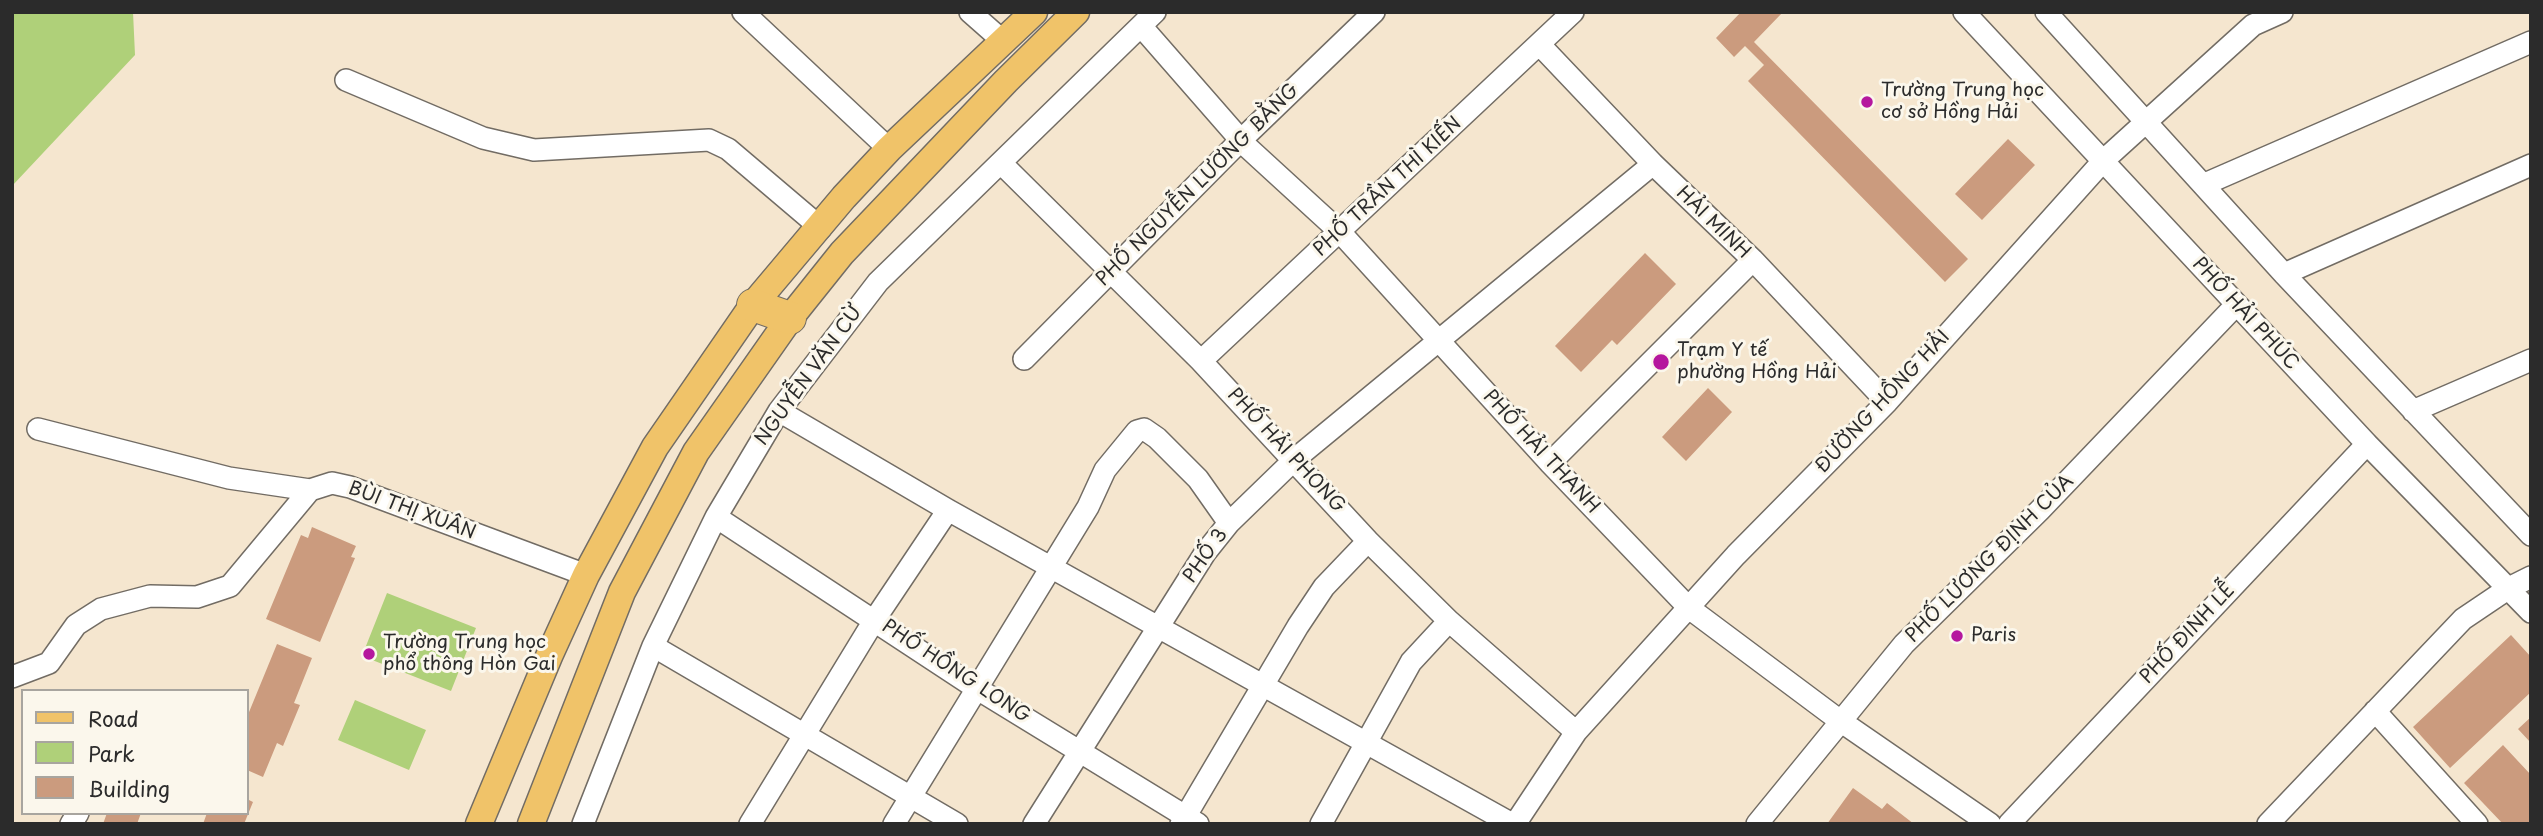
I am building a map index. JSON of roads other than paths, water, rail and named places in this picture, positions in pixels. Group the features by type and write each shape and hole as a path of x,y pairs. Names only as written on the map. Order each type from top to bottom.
{"highway":[{"path":"753,306 790,318"}],"main road":[{"path":"479,824 586,575 655,447 753,306 821,228 844,197 889,149 1034,12"},
{"path":"531,824 622,592 696,452 790,318 842,253 1006,81 1076,12"}],"street":[{"path":"743,12 889,149"},
{"path":"970,12 1004,42"},
{"name":"PHỐ NGUYỄN LƯƠNG BẰNG","path":"1024,359 1241,140 1374,12"},
{"name":"PHỐ TRẦN THÌ KIẾN","path":"1201,361 1573,12"},
{"name":"PHỐ HẢI PHÚC","path":"1964,12 2367,444 2531,612"},
{"path":"2046,12 2147,120 2284,274 2531,535"},
{"name":"ĐƯỜNG HỒNG HẢI","path":"1513,824 1576,732 1689,608 1887,402 2104,160 2250,19 2282,12"},
{"name":"PHỐ HẢI THANH","path":"1148,19 1241,140 1340,232 1550,463 1689,608 1839,720 1990,824"},
{"name":"NGUYỄN VĂN CỪ","path":"583,824 653,646 716,517 779,411 878,282 1148,19"},
{"path":"2205,184 2531,42"},
{"name":"HẢI MINH","path":"1539,44 1653,164 1753,260 1887,402"},
{"path":"346,80 483,138 525,148 709,140 728,149 821,228"},
{"name":"PHỐ HẢI PHONG","path":"1002,163 1201,361 1295,459 1368,541 1449,621 1576,732"},
{"name":"PHỐ 3","path":"1034,824 1205,553 1229,523 1295,459 1653,164"},
{"path":"2284,274 2531,165"},
{"path":"1550,463 1753,260"},
{"name":"PHỐ LƯƠNG ĐỊNH CỦA","path":"1757,824 1839,720 1904,645 2049,501 2236,305"},
{"path":"2413,411 2531,360"},
{"path":"779,411 948,510 1513,824"},
{"name":"BÙI THỊ XUÂN","path":"38,429 229,478 310,491 332,483 350,487 586,575"},
{"path":"894,824 909,795 1088,507 1105,470 1138,431 1144,429 1198,479 1229,523"},
{"name":"PHỐ ĐINH LỄ","path":"2009,824 2367,444"},
{"path":"12,677 49,663 76,625 101,610 150,596 197,597 230,586 310,491"},
{"path":"750,824 875,619 948,510"},
{"name":"PHỐ HỒNG LONG","path":"716,517 875,619 976,688 1079,750 1188,821"},
{"path":"1188,821 1263,686 1324,587 1368,541"},
{"path":"2268,824 2463,620 2509,588 2531,577"},
{"path":"1321,824 1411,662 1449,621"},
{"path":"653,646 957,824"},
{"path":"2375,711 2477,824"}],"place":[{"name":"Trường Trung học cơ sở Hồng Hải","path":"1867,102"},
{"name":"Trạm Y tế phường Hồng Hải","path":"1661,362"},
{"name":"Paris","path":"1957,636"},
{"name":"Trường Trung học phổ thông Hòn Gai","path":"369,654"}]}
